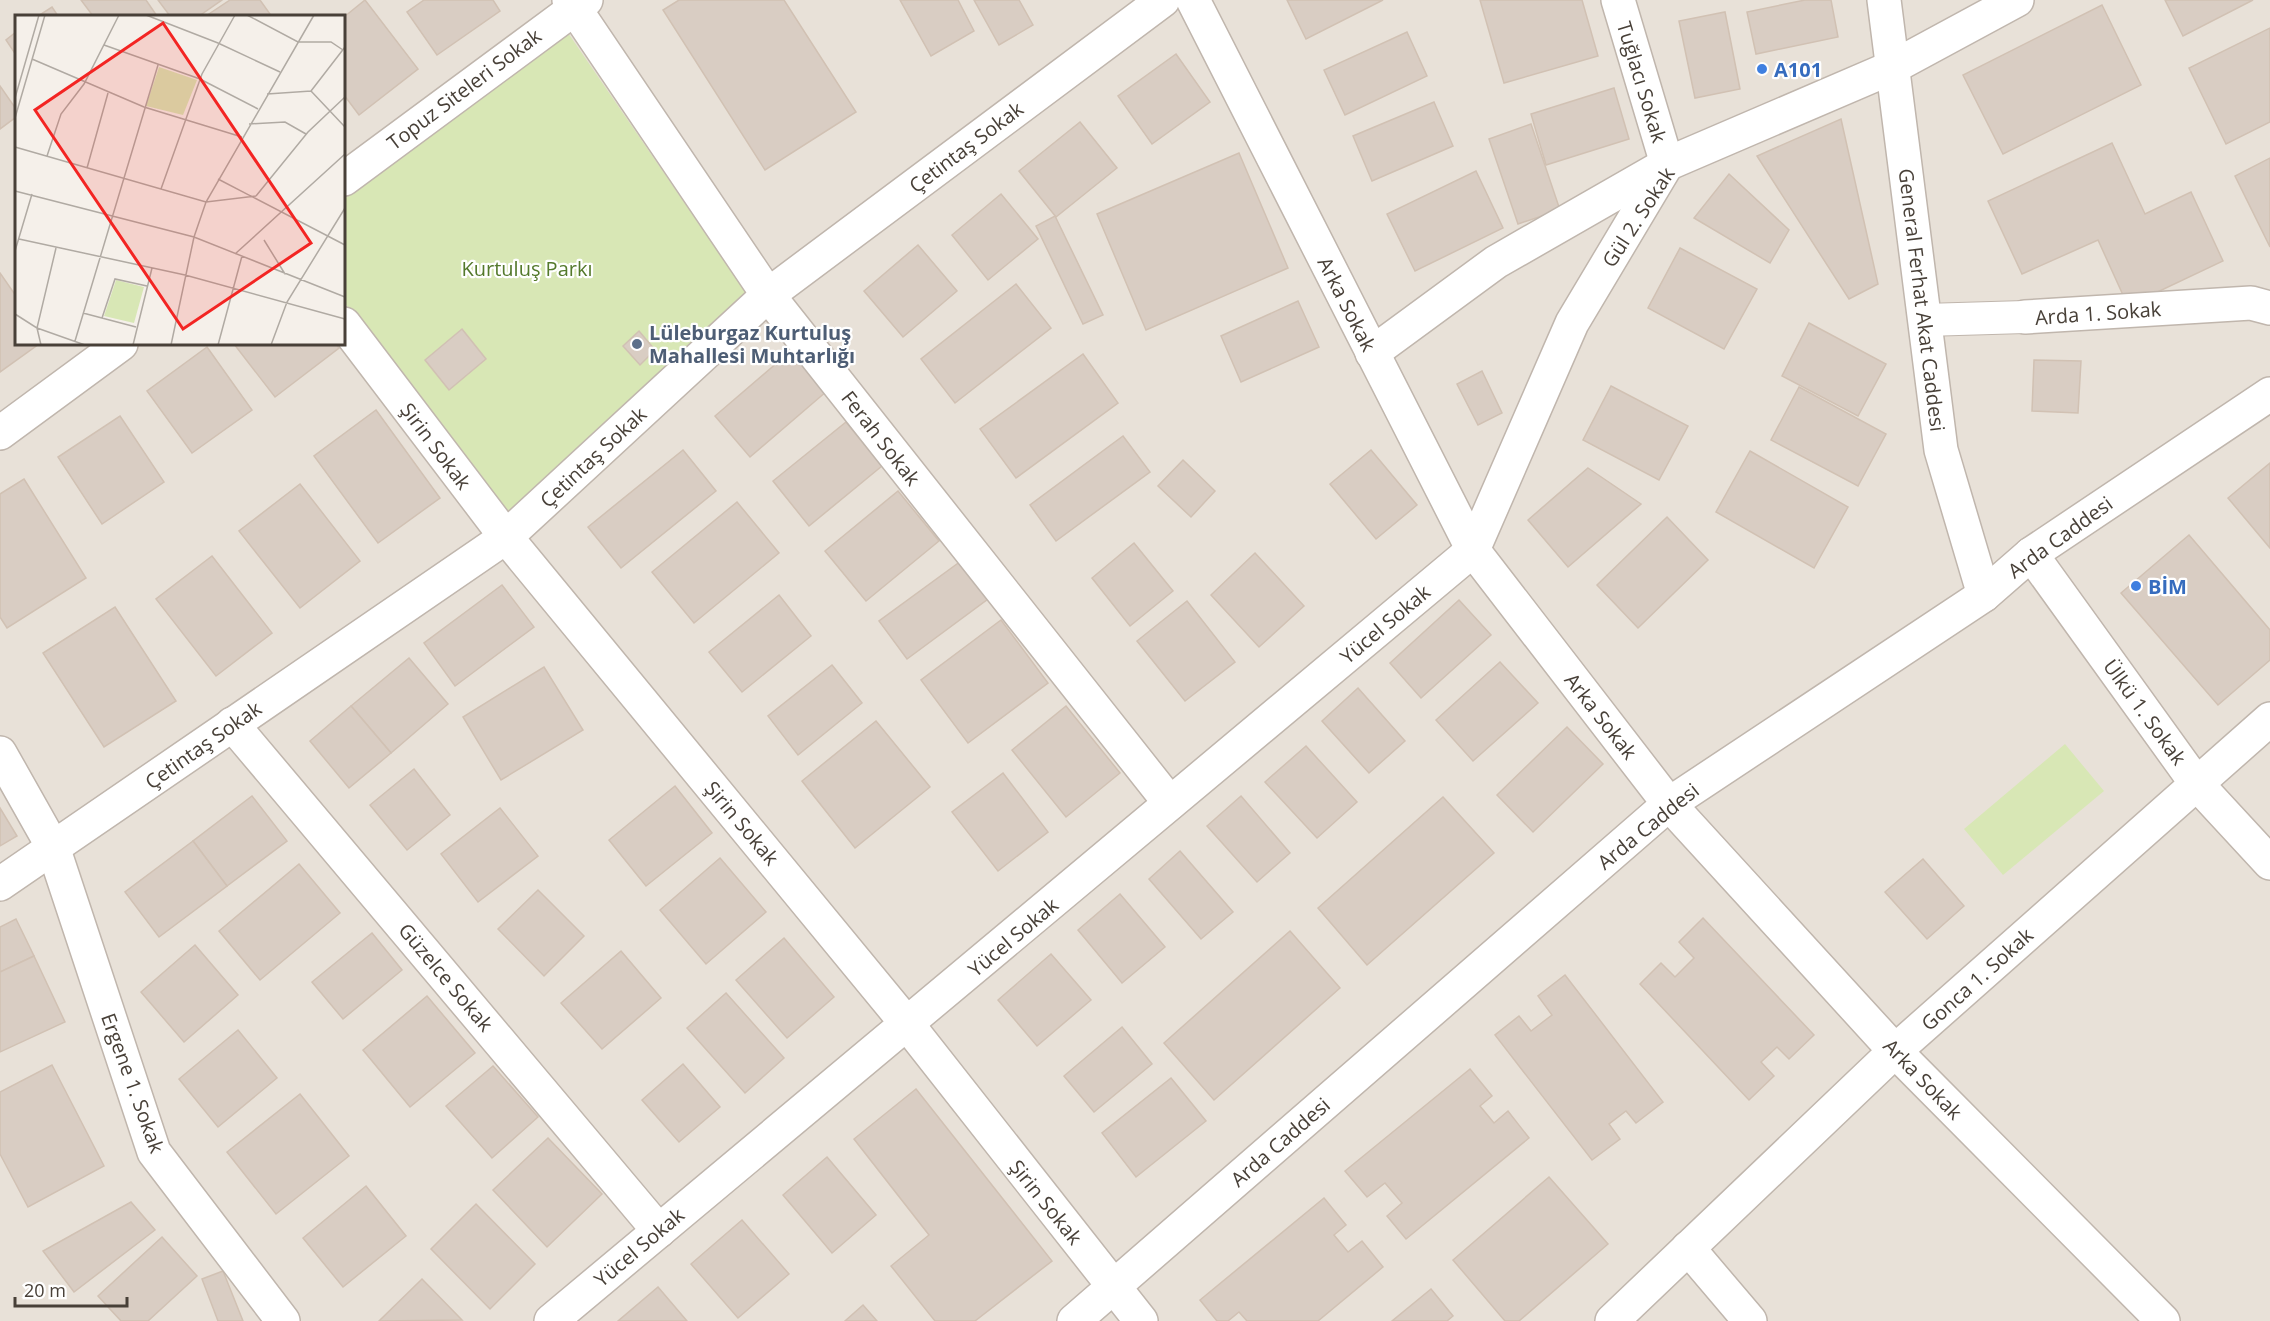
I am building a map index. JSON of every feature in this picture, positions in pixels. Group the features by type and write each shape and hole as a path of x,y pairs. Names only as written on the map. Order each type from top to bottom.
{"street":[{"name":"Çetintaş Sokak","path":"0,884 506,537 768,295 1163,0"},
{"name":"Arka Sokak","path":"1192,0 1473,550 1669,804 1895,1051 2163,1321"},
{"name":"Tuğlacı Sokak","path":"1618,0 1667,164"},
{"name":"General Ferhat Akat Caddesi","path":"1884,0 1941,450 1984,595"},
{"name":"Gül 2. Sokak","path":"1473,550 1572,322 1667,164 1893,68 2017,0"},
{"name":"Ferah Sokak","path":"576,2 768,295 1170,803"},
{"name":"Topuz Siteleri Sokak","path":"345,178 576,2"},
{"path":"1372,353 1496,262 1667,164"},
{"name":"Arda 1. Sokak","path":"1925,320 2025,317 2251,303 2270,308"},
{"name":"Şirin Sokak","path":"345,325 506,537 908,1025 1141,1321"},
{"path":"0,432 120,345"},
{"name":"Arda Caddesi","path":"1074,1321 1669,804 1984,595 2031,554 2270,394"},
{"name":"Yücel Sokak","path":"551,1321 908,1025 1473,550"},
{"name":"Ülkü 1. Sokak","path":"2031,554 2196,783 2270,863"},
{"name":"Gonca 1. Sokak","path":"1612,1321 1895,1051 2270,718"},
{"name":"Güzelce Sokak","path":"232,724 659,1231"},
{"name":"Ergene 1. Sokak","path":"0,753 53,848 154,1152 283,1321"},
{"path":"1688,1248 1750,1321"}],"shaded area":[{"path":"0,0 2270,0 2270,1321 0,1321"}],"green space":[{"name":"Kurtuluş Parkı","path":"566,30 747,294 506,513 345,303 345,198"},
{"path":"2065,744 2104,791 2003,875 1964,829"}],"building":[{"path":"81,0 146,0 156,15 92,15"},
{"path":"158,0 222,0 200,15 169,15"},
{"path":"230,0 260,0 270,14 268,15 208,15"},
{"path":"365,0 418,69 359,115 345,96 345,16"},
{"path":"424,0 493,0 500,11 437,55 407,12"},
{"path":"679,0 784,0 856,112 765,170 663,10"},
{"path":"900,0 958,0 974,31 931,56"},
{"path":"974,0 1019,0 1033,25 999,45"},
{"path":"1287,0 1383,0 1306,39"},
{"path":"1480,0 1582,0 1598,56 1504,83"},
{"path":"1805,0 1831,0 1838,37 1756,54 1747,12"},
{"path":"2165,0 2253,0 2183,36"},
{"path":"2102,5 2141,85 2003,154 1963,75"},
{"path":"52,7 57,15 40,15"},
{"path":"1725,12 1740,89 1695,98 1679,21"},
{"path":"2270,28 2270,122 2226,144 2189,68"},
{"path":"1407,32 1427,76 1345,115 1324,70"},
{"path":"15,33 15,54 6,40"},
{"path":"1176,54 1210,102 1152,144 1118,96"},
{"path":"0,86 15,108 15,118 0,129"},
{"path":"1614,88 1629,139 1546,165 1531,114"},
{"path":"1434,102 1453,146 1372,181 1353,136"},
{"path":"1841,119 1878,284 1849,299 1757,156"},
{"path":"1080,122 1117,168 1056,217 1019,171"},
{"path":"1531,124 1560,210 1518,224 1489,139"},
{"path":"2112,143 2145,214 2191,192 2223,261 2128,306 2098,240 2022,274 1988,201"},
{"path":"1239,153 1288,268 1146,330 1097,214"},
{"path":"2270,158 2270,247 2235,176"},
{"path":"1476,171 1503,228 1415,271 1387,214"},
{"path":"1729,174 1789,230 1770,263 1694,218"},
{"path":"1001,194 1038,239 988,280 952,235"},
{"path":"1055,216 1103,315 1083,324 1036,226"},
{"path":"918,245 957,291 903,337 864,291"},
{"path":"1680,248 1757,289 1724,349 1648,308"},
{"path":"0,273 15,295 15,345 38,345 0,372"},
{"path":"1016,284 1051,328 955,403 921,359"},
{"path":"1298,301 1319,347 1241,382 1221,336"},
{"path":"1809,323 1886,364 1858,416 1782,376"},
{"path":"462,329 486,359 449,390 425,360"},
{"path":"639,331 655,350 640,365 623,346"},
{"path":"235,345 337,345 339,348 275,397"},
{"path":"207,347 252,410 192,453 147,391"},
{"path":"792,350 827,391 750,457 715,416"},
{"path":"1083,354 1118,403 1016,478 980,429"},
{"path":"2034,360 2081,361 2078,413 2032,411"},
{"path":"1482,371 1502,413 1478,425 1457,384"},
{"path":"1611,386 1688,426 1659,480 1583,440"},
{"path":"1799,387 1886,434 1858,486 1771,440"},
{"path":"376,410 440,498 378,543 314,456"},
{"path":"120,416 164,482 102,524 58,457"},
{"path":"846,422 882,466 809,526 773,481"},
{"path":"1123,436 1150,472 1056,541 1030,505"},
{"path":"683,450 716,491 621,568 588,527"},
{"path":"1371,450 1417,505 1376,539 1330,484"},
{"path":"1750,451 1848,507 1814,568 1716,512"},
{"path":"1183,460 1215,491 1191,517 1158,486"},
{"path":"2270,463 2270,548 2228,498"},
{"path":"1588,468 1641,504 1568,567 1528,520"},
{"path":"24,479 86,578 7,628 0,617 0,494"},
{"path":"300,484 360,561 300,608 239,531"},
{"path":"898,491 939,541 866,601 825,551"},
{"path":"737,502 779,553 694,623 652,572"},
{"path":"1667,517 1708,560 1638,628 1597,585"},
{"path":"2189,535 2270,630 2270,660 2218,705 2121,593"},
{"path":"1134,543 1173,591 1130,626 1092,578"},
{"path":"1255,553 1304,606 1259,647 1211,595"},
{"path":"212,556 272,633 216,676 156,599"},
{"path":"961,561 988,599 907,659 879,621"},
{"path":"502,585 534,627 455,686 424,643"},
{"path":"779,595 811,636 742,692 709,652"},
{"path":"1459,600 1491,635 1421,698 1390,663"},
{"path":"1187,601 1235,662 1185,701 1137,641"},
{"path":"115,607 176,701 104,747 43,653"},
{"path":"1001,620 1048,683 968,743 921,680"},
{"path":"409,658 448,704 391,753 351,706"},
{"path":"1500,662 1538,703 1473,761 1436,720"},
{"path":"832,665 862,703 798,755 768,716"},
{"path":"544,667 583,730 501,780 463,717"},
{"path":"1358,688 1405,741 1369,773 1322,721"},
{"path":"351,706 391,753 349,788 310,741"},
{"path":"1066,706 1120,773 1066,817 1012,750"},
{"path":"876,721 930,787 855,848 802,781"},
{"path":"1567,727 1603,764 1533,832 1497,795"},
{"path":"1306,746 1357,802 1317,838 1265,782"},
{"path":"414,769 450,815 407,850 370,805"},
{"path":"1003,773 1048,832 998,871 952,812"},
{"path":"675,786 712,833 646,886 609,840"},
{"path":"252,796 287,841 227,886 193,841"},
{"path":"1241,796 1290,853 1257,882 1207,826"},
{"path":"1443,797 1494,853 1367,965 1318,908"},
{"path":"0,808 17,836 0,846"},
{"path":"500,808 538,856 478,902 441,854"},
{"path":"193,841 227,886 159,937 125,892"},
{"path":"1180,851 1233,912 1201,939 1149,879"},
{"path":"720,858 766,912 706,964 660,910"},
{"path":"1923,859 1964,906 1927,939 1885,892"},
{"path":"299,864 340,913 260,980 219,931"},
{"path":"538,890 584,936 544,976 498,929"},
{"path":"1120,894 1165,947 1122,983 1078,930"},
{"path":"1703,918 1814,1035 1789,1059 1777,1047 1761,1062 1774,1076 1749,1100 1640,984 1661,963 1675,977 1694,958 1679,942"},
{"path":"16,919 34,956 0,972 0,927"},
{"path":"1290,931 1340,988 1214,1100 1164,1043"},
{"path":"372,933 402,970 343,1019 312,982"},
{"path":"784,938 834,997 787,1038 736,980"},
{"path":"195,945 238,995 184,1042 141,992"},
{"path":"621,951 661,998 602,1049 561,1003"},
{"path":"1051,954 1091,1000 1037,1046 998,1000"},
{"path":"34,956 65,1022 0,1052 0,972"},
{"path":"1565,975 1663,1102 1636,1123 1626,1111 1609,1124 1620,1139 1592,1160 1495,1035 1519,1016 1531,1031 1552,1015 1538,996"},
{"path":"726,993 784,1058 745,1093 687,1028"},
{"path":"427,996 475,1053 410,1107 363,1050"},
{"path":"1122,1027 1152,1064 1094,1112 1064,1076"},
{"path":"238,1030 277,1078 218,1127 179,1079"},
{"path":"683,1064 720,1107 679,1142 642,1100"},
{"path":"52,1065 104,1166 28,1207 0,1154 0,1092"},
{"path":"493,1066 538,1117 492,1158 446,1106"},
{"path":"1470,1069 1492,1096 1480,1106 1494,1123 1508,1111 1529,1138 1406,1239 1387,1216 1402,1203 1385,1183 1367,1197 1345,1171"},
{"path":"1171,1078 1206,1121 1136,1177 1102,1133"},
{"path":"916,1089 1052,1261 975,1321 935,1321 891,1266 929,1235 854,1139"},
{"path":"300,1094 349,1156 276,1214 227,1152"},
{"path":"548,1138 602,1194 547,1247 493,1190"},
{"path":"827,1157 876,1215 832,1253 783,1195"},
{"path":"1549,1177 1608,1244 1519,1321 1505,1321 1453,1260"},
{"path":"366,1186 406,1236 343,1287 303,1238"},
{"path":"1324,1198 1346,1225 1334,1235 1348,1252 1362,1241 1383,1267 1318,1321 1247,1321 1239,1312 1228,1321 1217,1321 1200,1300"},
{"path":"131,1202 155,1230 74,1292 43,1251"},
{"path":"476,1204 535,1264 490,1309 431,1249"},
{"path":"742,1220 789,1274 738,1318 691,1264"},
{"path":"162,1237 197,1276 148,1321 121,1321 98,1296"},
{"path":"223,1271 243,1321 218,1321 202,1279"},
{"path":"422,1279 462,1320 379,1321"},
{"path":"658,1287 687,1321 618,1321"},
{"path":"1431,1289 1453,1316 1447,1321 1392,1321"},
{"path":"863,1305 877,1321 845,1321"}],"place":[{"name":"A101","path":"1762,69"},
{"name":"Lüleburgaz Kurtuluş Mahallesi Muhtarlığı","path":"637,344"},
{"name":"BİM","path":"2136,586"}]}
